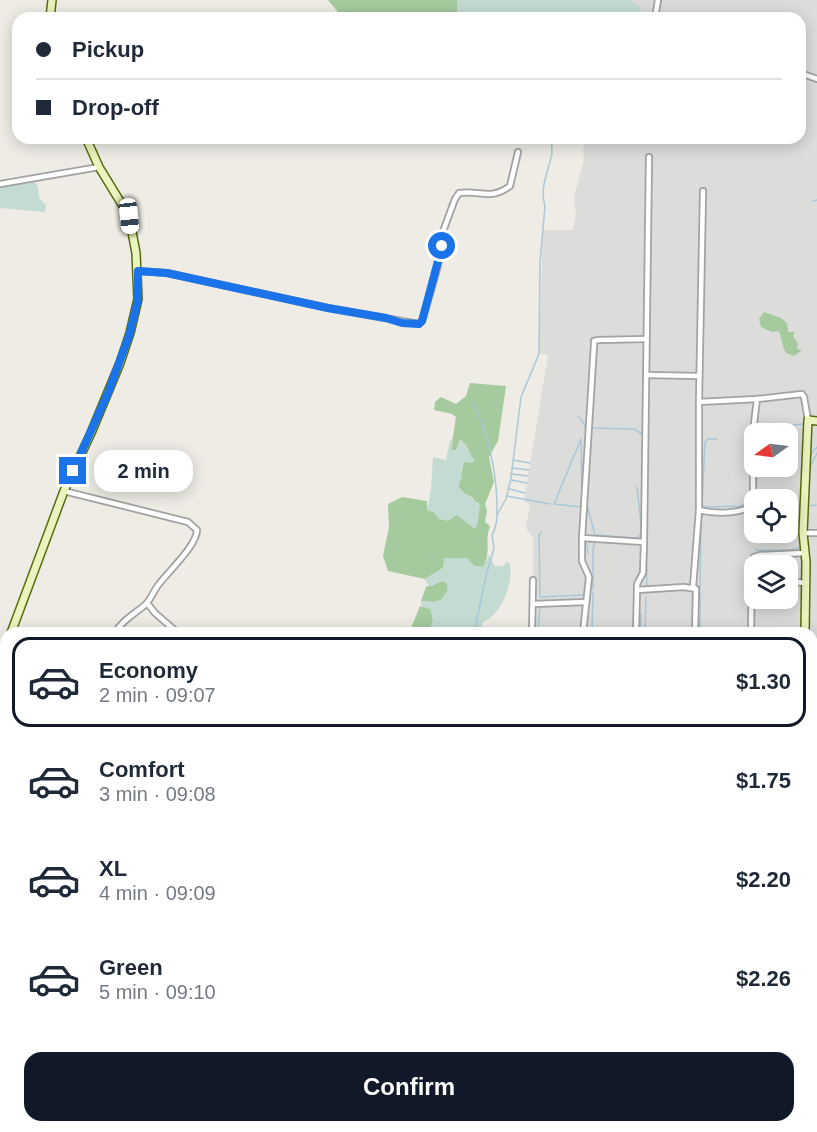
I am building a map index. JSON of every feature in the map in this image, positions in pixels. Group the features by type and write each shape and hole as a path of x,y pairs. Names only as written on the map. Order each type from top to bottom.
{"street":[{"path":"13,627 64,491 108,393 130,333 138,299 138,271 129,216 99,167 89,144"},
{"path":"138,271 167,273 402,323 419,324 422,321 436,273 442,246 442,234 455,199 459,193 467,192 500,194 510,186 518,152"},
{"path":"636,627 637,590 643,573 644,542 649,157"},
{"path":"0,184 99,167"},
{"path":"696,627 696,589 693,587 699,510 703,191"},
{"path":"584,627 589,577 582,561 582,538 594,341 646,339"},
{"path":"647,375 699,376"},
{"path":"699,402 802,394 804,397 808,420 803,532 805,627"},
{"path":"699,510 707,512 742,511 750,507 753,495 753,432 757,399"},
{"path":"808,420 817,421"},
{"path":"64,491 188,522 197,530 189,548 157,586 147,603 130,615 120,627"},
{"path":"803,532 817,532"},
{"path":"582,538 644,542"},
{"path":"760,555 805,553"},
{"path":"532,627 533,580"},
{"path":"798,582 805,583"},
{"path":"637,590 684,587 696,589"},
{"path":"533,604 586,602"},
{"path":"147,603 171,627"},
{"path":"751,627 752,609"}],"shaded area":[{"path":"457,0 630,0 641,8 640,12 458,12"},
{"path":"615,0 817,0 817,627 533,627 533,538 526,528 530,504 524,502 548,355 539,353 543,230 573,230 576,213 575,193 584,160 585,144 806,144 806,12 633,12"},
{"path":"35,181 39,198 46,205 45,212 0,208 0,186"},
{"path":"453,438 451,450 456,450 461,439 475,461 464,462 458,486 480,504 475,529 457,515 448,521 439,519 434,512 427,510 433,457 446,460 450,440"},
{"path":"489,555 495,566 510,563 508,589 496,612 483,622 481,627 431,627 433,621 431,609 422,607 421,601 441,600 448,590 447,583 442,581 432,586 428,585 425,579 443,568 444,558 467,558 474,566 483,567"}],"green space":[{"path":"328,0 457,0 458,12 338,12"},
{"path":"764,312 781,318 787,323 788,332 795,332 793,336 798,344 797,349 802,350 794,356 786,353 779,331 772,332 761,327 759,319"},
{"path":"470,383 506,386 498,441 489,457 494,482 485,504 487,510 485,522 490,526 486,561 483,567 474,566 467,558 445,558 443,568 425,579 388,571 383,556 389,527 388,504 402,497 427,501 427,510 434,512 439,519 457,515 475,528 473,498 458,487 464,462 471,456 466,445 460,440 456,450 451,450 456,417 434,410 435,402 441,397 456,404 466,396"},
{"path":"442,581 447,583 448,590 441,600 421,601 426,587"},
{"path":"420,606 431,609 433,621 431,627 411,627"}],"waterway":[{"path":"497,515 506,499 511,478 521,397 539,354 540,263 545,206 543,192 552,144"},
{"path":"813,201 817,200"},
{"path":"473,402 490,451 495,476 497,511 492,535 494,548 475,627"},
{"path":"578,417 586,428"},
{"path":"798,425 804,424"},
{"path":"811,425 811,454"},
{"path":"591,428 634,429 643,437"},
{"path":"581,507 554,504 581,439 582,506"},
{"path":"717,439 708,439 705,442 702,505 705,507 744,504"},
{"path":"643,444 643,482"},
{"path":"811,454 817,447"},
{"path":"809,474 817,453"},
{"path":"513,460 530,463"},
{"path":"512,468 529,470"},
{"path":"511,474 528,476"},
{"path":"756,489 757,477"},
{"path":"511,480 527,483"},
{"path":"808,485 808,500"},
{"path":"586,501 595,535 637,538 642,533 637,487"},
{"path":"509,489 525,493"},
{"path":"507,496 550,504"},
{"path":"806,526 808,506 816,505"},
{"path":"700,589 701,522 702,516 706,513"},
{"path":"541,532 539,535 540,597 584,595"},
{"path":"807,534 807,544"},
{"path":"586,541 588,553"},
{"path":"593,589 593,550 594,544 598,541"},
{"path":"646,541 647,587"},
{"path":"755,550 791,550 801,547"},
{"path":"808,548 809,553"},
{"path":"809,572 810,560"},
{"path":"700,592 700,627"},
{"path":"592,627 593,593"},
{"path":"645,627 646,598"},
{"path":"538,627 540,604"},
{"path":"754,627 755,609"},
{"path":"641,614 641,627"}],"route":[{"path":"73,471 108,393 130,333 138,299 138,271 167,273 402,323 419,324 422,321 442,246"}]}
